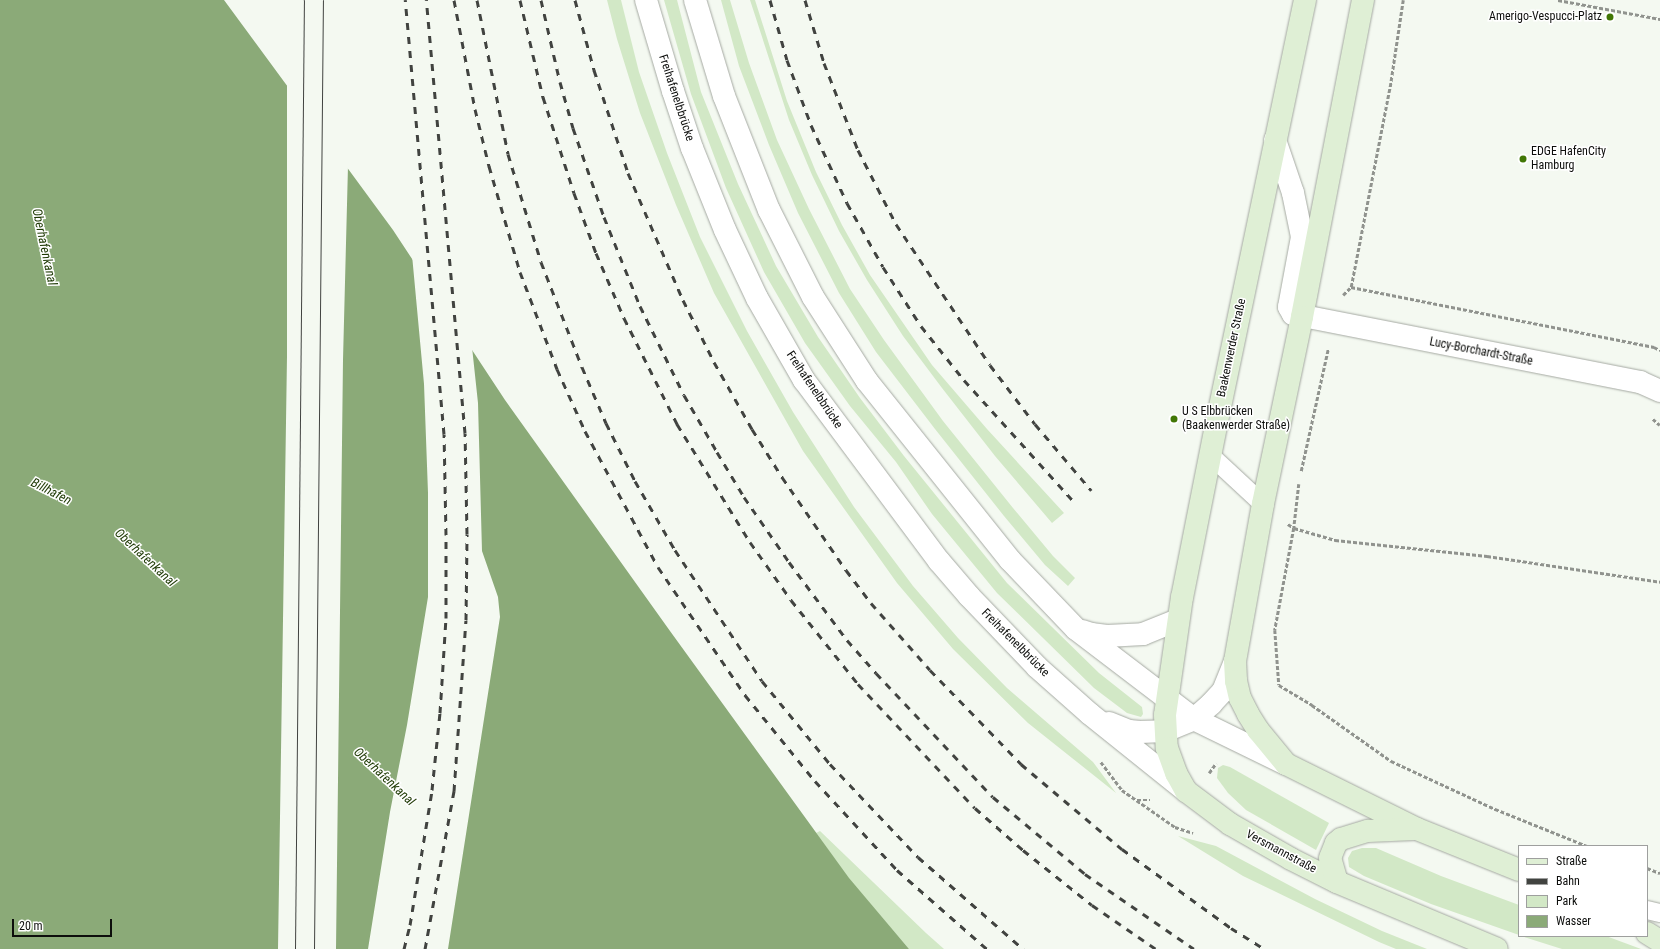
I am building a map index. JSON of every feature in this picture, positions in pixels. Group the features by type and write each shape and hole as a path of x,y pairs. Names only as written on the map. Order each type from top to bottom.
{"main road":[{"name":"Baakenwerder Straße","path":"1186,791 1171,760 1165,731 1167,698 1177,620 1305,0"},
{"path":"1363,0 1302,317 1263,504 1235,661 1236,681 1240,698 1248,714 1258,730 1286,764 1417,829 1518,870"},
{"name":"Versmannstraße","path":"1186,791 1230,824 1291,859 1337,882 1497,949"},
{"path":"1337,882 1330,858 1336,843 1341,839 1368,832 1417,829"},
{"path":"1648,934 1660,941"}],"street":[{"name":"Freihafenelbbrücke","path":"646,0 672,91 692,148 724,230 757,298 804,380 939,561 969,596 1037,667 1090,714"},
{"path":"695,0 724,96 769,210 813,297 872,387 1010,560 1076,629 1194,719 1286,764"},
{"path":"1275,140 1294,193 1302,237 1289,307 1293,314 1302,317"},
{"name":"Lucy-Borchardt-Straße","path":"1302,317 1640,382 1660,391"},
{"path":"1076,629 1091,634 1107,636 1143,634 1177,620"},
{"path":"1090,714 1128,731 1165,731 1194,719 1212,704 1223,691 1235,661"},
{"name":"Versmannstraße","path":"1090,714 1186,791"}],"lane":[{"path":"1210,455 1263,504"},
{"path":"1648,910 1660,913"}],"path":[{"path":"1558,0 1660,19"},
{"path":"1351,287 1654,347 1660,350"},
{"path":"1263,504 1294,528 1335,540 1487,556 1660,582"},
{"path":"1279,685 1312,705 1391,761 1495,808 1584,845"},
{"path":"1648,868 1660,873"}],"green space":[{"path":"607,0 621,0 639,72 667,153 700,237 747,331 793,412 854,507 913,586 958,638 1007,688 1093,762 1116,793 1028,723 953,649 897,583 803,451 714,293 676,205 640,113 617,39"},
{"path":"664,0 677,0 701,92 738,184 776,266 818,337 860,398 904,456 1007,583 1099,673 1142,707 1143,714 1141,717 1127,713 1094,688 997,593 932,514 896,462 850,406 805,343 764,272 726,188 691,94"},
{"path":"721,0 730,0 749,63 777,140 809,209 850,289 884,340 943,421 1053,556 1075,578 1068,586 1045,565 935,429 876,352 839,293 798,213 769,145 739,66"},
{"path":"750,0 755,0 787,101 816,172 842,225 870,275 932,365 987,429 1064,513 1052,523 995,456 942,388 903,336 867,280 839,231 812,175 789,120"},
{"path":"1223,765 1230,767 1329,823 1316,850 1246,810 1228,793 1217,778 1218,768"},
{"path":"820,831 944,949 909,949 849,879 816,833"},
{"path":"1178,836 1216,846 1315,899 1382,931 1427,949 1396,949 1379,942 1243,876"},
{"path":"1362,848 1376,848 1441,876 1518,905 1518,935 1431,904 1364,876 1349,867 1348,858 1352,851"},
{"path":"1524,937 1609,937 1641,949 1562,949"}],"water":[{"path":"0,0 224,0 393,230 505,400 670,631 849,878 909,949 0,949"}],"pier":[{"path":"287,82 348,166 343,360 336,949 278,949 287,356"},
{"path":"412,255 472,347 478,403 482,551 498,597 500,617 448,949 368,949 390,812 407,725 428,597 428,493 424,384"}],"tram line":[{"path":"295,949 304,0"},
{"path":"314,949 323,0"}],"railway":[{"path":"404,949 410,925 432,790 440,713 446,618 444,434 405,0"},
{"path":"425,949 454,791 466,620 467,534 465,433 426,0"},
{"path":"454,0 475,109 489,166 520,272 557,369 585,431 658,567 745,695 815,781 897,870 987,949"},
{"path":"477,0 508,154 541,262 582,367 606,423 635,481 675,550 762,681 830,764 918,857 1023,949"},
{"path":"520,0 543,97 574,193 596,253 624,318 677,424 750,542 791,600 858,684 975,808 1023,850 1092,905 1156,949"},
{"path":"541,0 560,82 573,128 604,217 640,306 684,395 744,497 789,562 847,640 876,673 993,797 1085,874 1194,949"},
{"path":"575,0 594,70 628,173 683,300 714,362 752,429 782,477 846,570 871,603 930,670 1021,764 1122,849 1231,928 1265,949"},
{"path":"770,0 787,60 811,125 847,203 883,267 921,326 964,380 1075,503"},
{"path":"805,0 824,63 858,150 896,224 990,365 1035,424 1091,490"}],"place":[{"name":"Amerigo-Vespucci-Platz","path":"1610,17"},
{"name":"EDGE HafenCity Hamburg","path":"1523,159"},
{"name":"U S Elbbrücken (Baakenwerder Straße)","path":"1174,419"}],"water label":[{"name":"Oberhafenkanal","path":"44,247"},
{"name":"Billhafen","path":"51,492"},
{"name":"Oberhafenkanal","path":"145,558"},
{"name":"Oberhafenkanal","path":"384,777"}]}
